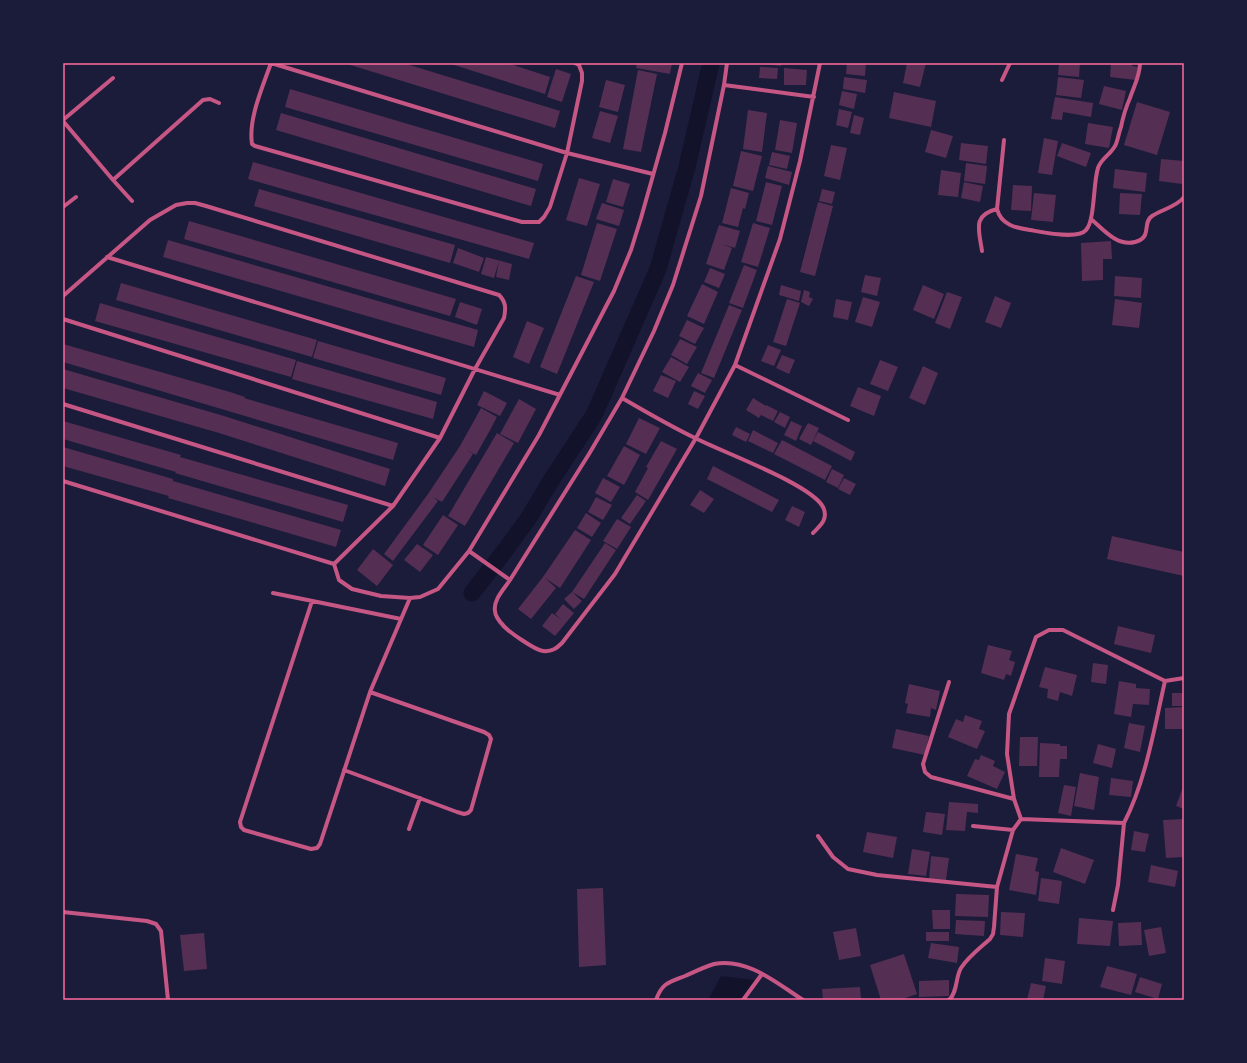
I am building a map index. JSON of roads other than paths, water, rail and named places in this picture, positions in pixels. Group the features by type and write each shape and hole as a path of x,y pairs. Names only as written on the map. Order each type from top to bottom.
{"street":[{"path":"575,63 579,65 582,73 582,81 567,153 550,207 538,222 522,222 263,149 252,144 251,132 255,110 271,63 567,153 653,174"},
{"path":"334,564 339,580 352,589 381,596 410,598 420,597 438,589 469,551 539,435 614,291 633,244 641,218 665,133 682,63"},
{"path":"727,63 724,85 701,196 673,285 660,318 622,398 589,454 495,604 497,618 503,626 530,646 540,650 545,651 556,649 562,643 615,574 696,438 735,365 780,239 800,161 820,63"},
{"path":"1002,80 1010,63"},
{"path":"1004,140 997,209 1003,220 1013,227 1057,234 1074,235 1082,233 1086,230 1091,219 1096,172 1101,162 1115,145 1139,74 1140,63"},
{"path":"113,78 63,120 132,201"},
{"path":"724,85 814,97"},
{"path":"113,180 203,100 210,99 219,103"},
{"path":"63,207 76,197"},
{"path":"1091,219 1110,236 1119,241 1132,243 1138,242 1145,234 1146,223 1151,216 1183,200 1184,197"},
{"path":"63,296 150,220 176,205 195,203 499,295 503,298 506,309 504,318 475,369 440,438 393,506 334,564"},
{"path":"982,251 979,223 984,214 997,209"},
{"path":"107,257 560,395"},
{"path":"63,319 440,438"},
{"path":"735,365 848,420"},
{"path":"622,398 696,438 778,476 805,491 819,501 824,508 825,515 823,523 813,533"},
{"path":"63,404 393,506"},
{"path":"63,481 334,564"},
{"path":"469,551 510,580"},
{"path":"273,593 401,619"},
{"path":"312,601 240,822 244,830 311,849 317,848 320,844 370,692 410,598"},
{"path":"1021,819 1014,799 1006,754 1009,714 1036,637 1049,630 1063,630 1165,681 1184,678"},
{"path":"1113,910 1118,885 1124,823 1133,806 1148,756 1165,681"},
{"path":"949,682 923,764 926,772 931,777 1014,799"},
{"path":"344,770 457,812 464,814 471,810 491,739 489,735 370,692"},
{"path":"409,829 420,798"},
{"path":"1021,819 1124,823"},
{"path":"949,1000 954,996 960,970 964,964 990,939 993,934 997,887 1013,830 1021,819"},
{"path":"973,826 1013,830"},
{"path":"818,836 833,857 848,869 877,875 997,887"},
{"path":"63,912 147,921 156,924 161,931 168,1000"},
{"path":"656,1000 659,991 663,986 671,981 714,964 724,963 744,966 762,974 803,1000"},
{"path":"743,1000 762,974"}],"waterway":[{"path":"472,593 528,519 594,415 658,269 687,167 711,63"}]}
